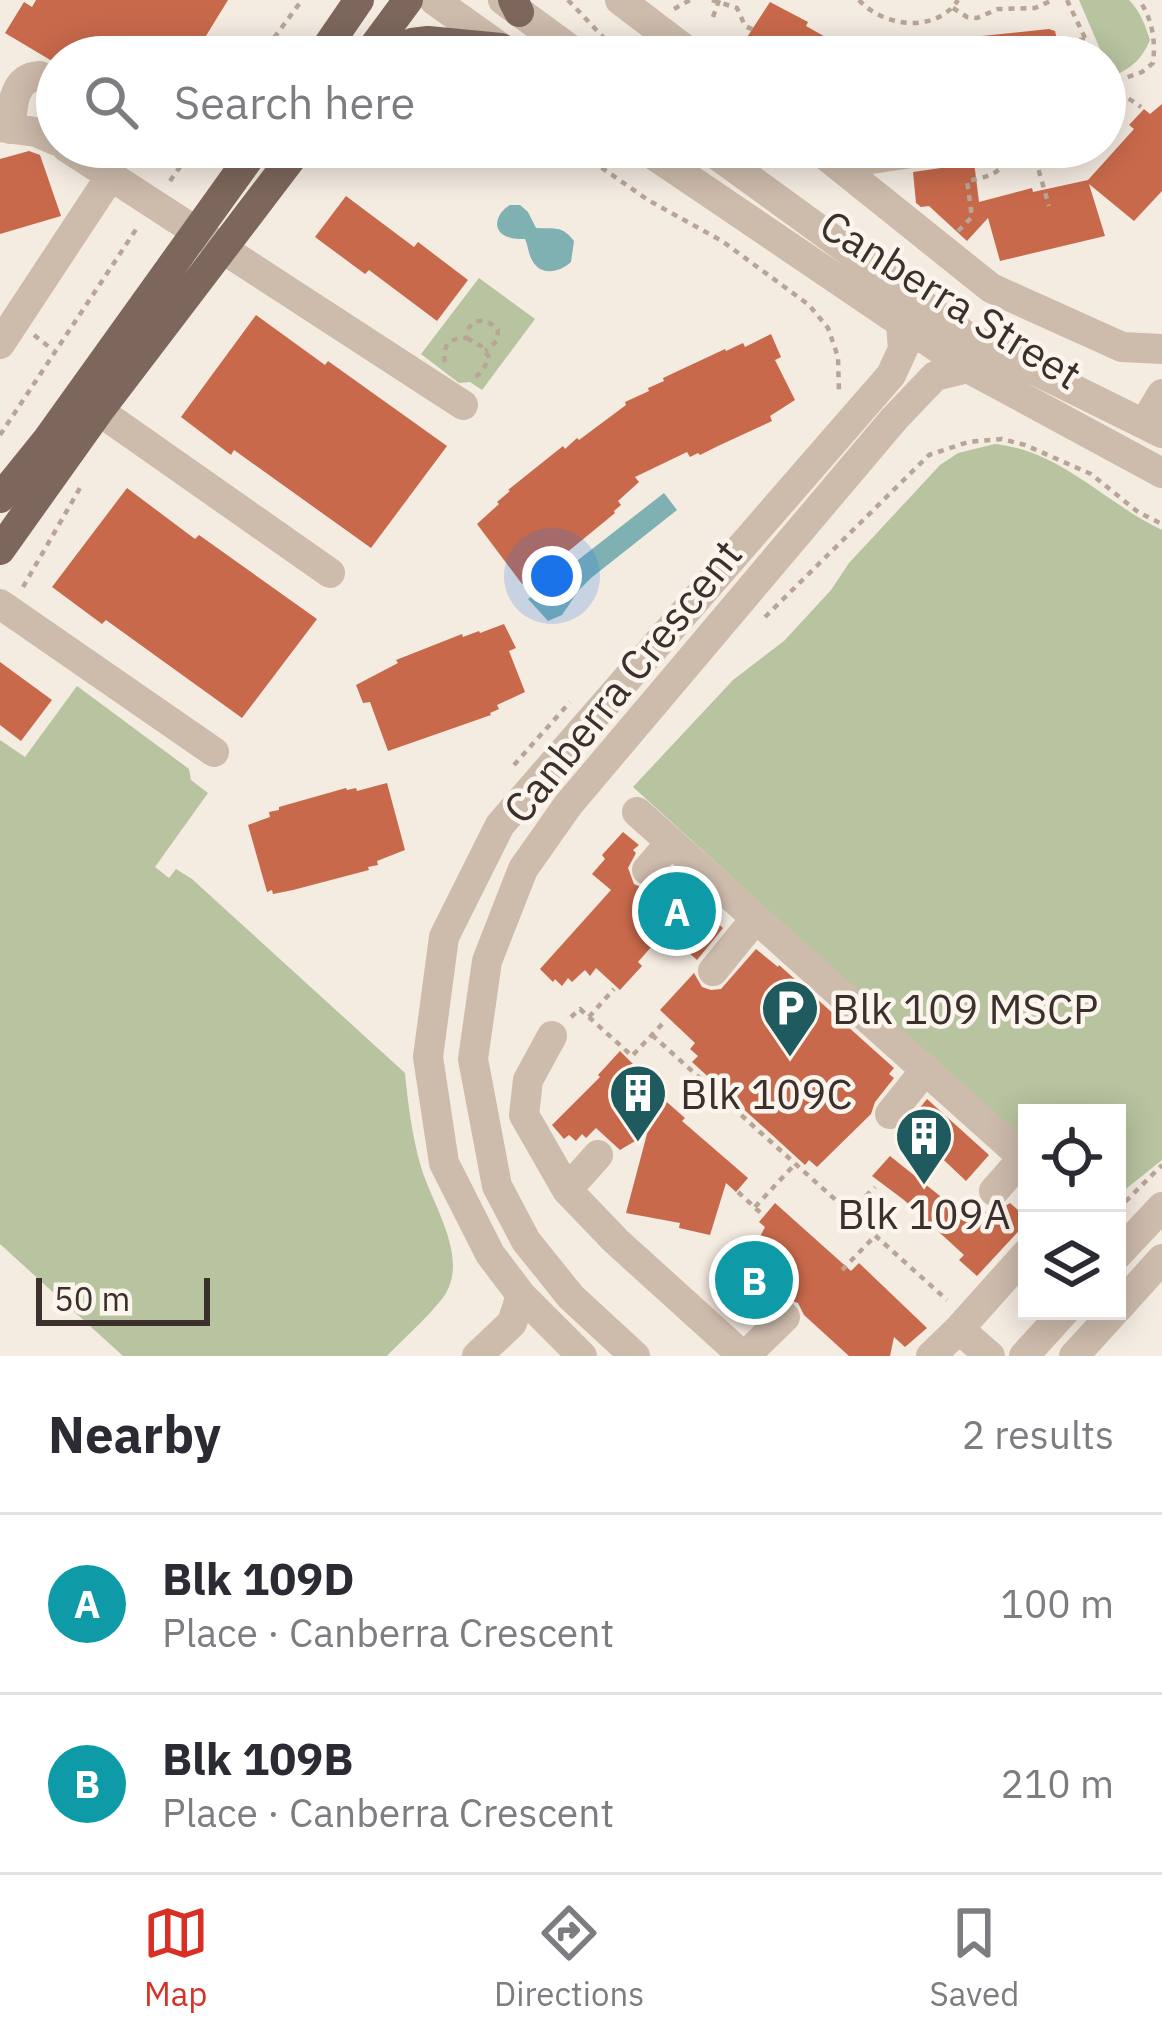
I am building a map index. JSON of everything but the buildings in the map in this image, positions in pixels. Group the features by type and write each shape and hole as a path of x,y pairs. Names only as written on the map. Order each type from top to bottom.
{"main road":[{"path":"334,36 358,0"},
{"path":"381,36 408,0"},
{"path":"0,498 47,440 241,168"},
{"path":"0,550 284,168"}],"street":[{"path":"434,0 485,36"},
{"path":"620,0 665,36"},
{"path":"512,4 554,36"},
{"path":"36,75 20,83 5,128 36,132"},
{"path":"97,168 223,248 440,370 462,390"},
{"name":"Canberra Street","path":"673,168 901,324 961,353 1153,429"},
{"name":"Canberra Street","path":"732,168 961,353 1162,472"},
{"path":"841,168 992,288 1122,347 1162,350"},
{"path":"0,344 110,177"},
{"name":"Canberra Crescent","path":"582,1356 521,1294 490,1254 444,1163 428,1057 443,937 500,825 892,375 903,349 901,324"},
{"name":"Canberra Crescent","path":"635,1356 572,1297 526,1241 497,1186 472,1059 487,962 523,869 568,805 894,419 961,353"},
{"path":"1153,429 1162,394"},
{"path":"99,411 330,573"},
{"path":"4,607 214,752"},
{"path":"638,812 1018,1152"},
{"path":"647,870 671,842"},
{"path":"713,971 756,918"},
{"path":"551,1037 528,1080 524,1115 567,1190 744,1356 785,1317"},
{"path":"890,1114 926,1069"},
{"path":"567,1190 598,1155"},
{"path":"994,1191 1018,1167"},
{"path":"1126,1245 1162,1207"},
{"path":"1126,1299 1162,1259"},
{"path":"931,1356 953,1315 1018,1261"},
{"path":"477,1356 512,1323 521,1294"},
{"path":"953,1315 990,1356"},
{"path":"1024,1356 1057,1320"},
{"path":"1074,1356 1107,1320"},
{"path":"496,1356 529,1325 550,1325"}],"path":[{"path":"275,36 302,0"},
{"path":"568,0 602,36"},
{"path":"859,0 878,17 899,23 924,22 953,8 958,0"},
{"path":"953,8 977,18 998,9 1035,8 1053,0"},
{"path":"1066,0 1085,36"},
{"path":"713,17 717,1 737,8 745,26 757,31"},
{"path":"1126,77 1153,63 1155,45 1142,1"},
{"path":"1126,97 1141,107"},
{"path":"0,435 179,168"},
{"path":"602,168 722,241 808,305 829,328 838,357 839,394"},
{"path":"942,248 971,218 967,181 1002,168"},
{"path":"1038,168 1049,206"},
{"path":"467,338 475,321 493,324 497,341 485,351"},
{"path":"440,370 443,351 457,337 485,351 489,357 485,368 467,380 462,390"},
{"path":"929,455 968,442 1002,439 1091,474 1138,512 1162,524"},
{"path":"4,607 80,488"},
{"path":"589,1017 614,989"},
{"path":"551,1037 580,1009 632,1056 665,1021"},
{"path":"652,1036 874,1236 953,1315"},
{"path":"755,1208 795,1164"},
{"path":"1126,1201 1162,1165"},
{"path":"849,1213 874,1187"},
{"path":"738,1192 763,1215"},
{"path":"842,1270 874,1236"}],"green space":[{"path":"1079,0 1129,0 1150,40 1126,69 1126,36 1094,36"},
{"path":"479,278 535,319 482,390 470,382 459,383 421,354"},
{"path":"995,444 1041,457 1162,530 1162,1160 1126,1189 1126,1104 1018,1104 1018,1138 633,787 733,680 784,641 849,563 940,465 958,453"},
{"path":"77,686 189,769 191,780 208,793 155,867 169,878 176,869 192,879 405,1073 418,1155 451,1246 452,1278 427,1317 387,1356 123,1356 0,1244 0,740 25,757"}],"water":[{"path":"510,205 520,205 528,212 536,228 566,232 574,241 571,262 544,271 530,256 525,239 502,234 497,221"},
{"path":"664,493 677,510 591,578 562,615 548,621 528,599"}],"place":[{"name":"Blk 109D","path":"677,911"},
{"name":"Blk 109 MSCP","path":"790,1059"},
{"name":"Blk 109C","path":"638,1144"},
{"name":"Blk 109A","path":"924,1187"},
{"name":"Blk 109B","path":"754,1280"}]}
